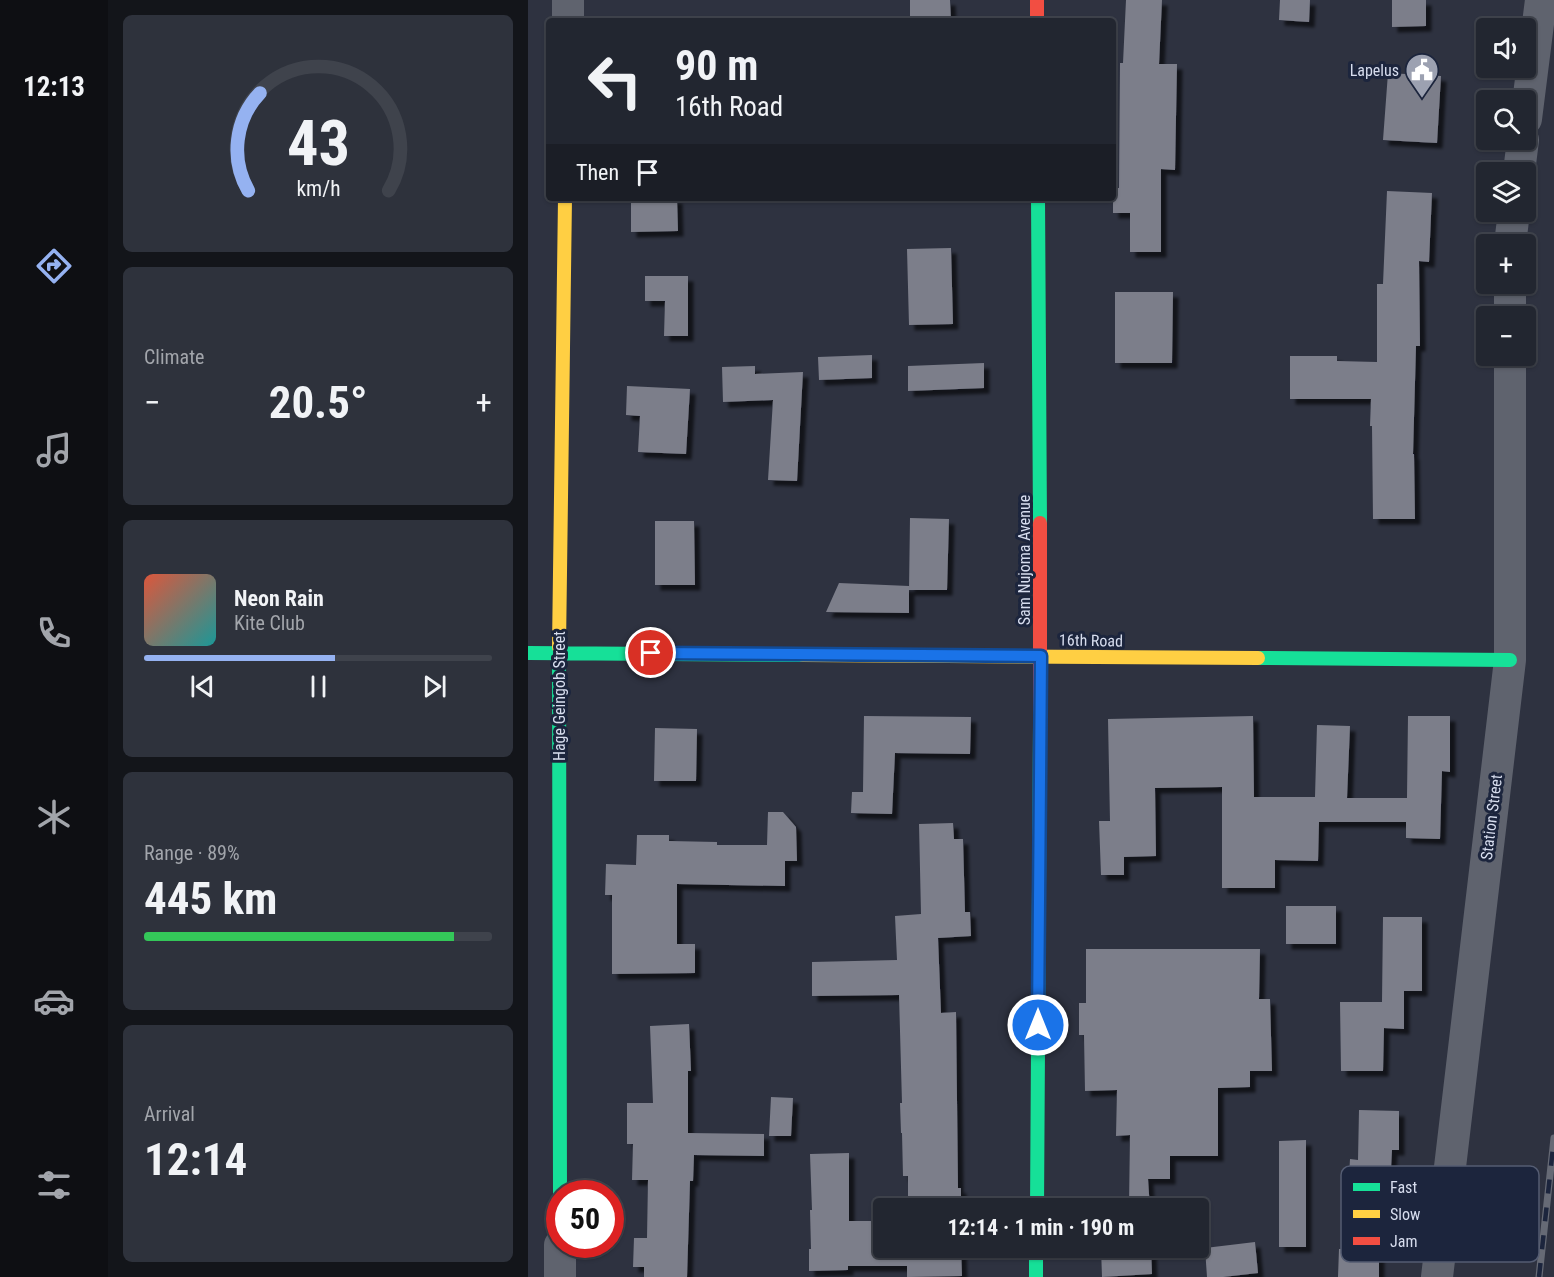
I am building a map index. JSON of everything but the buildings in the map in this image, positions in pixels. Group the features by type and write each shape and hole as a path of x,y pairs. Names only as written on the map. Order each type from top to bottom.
{"street":[{"path":"568,0 568,18"},
{"path":"1037,0 1037,18"},
{"path":"1530,90 1541,0"},
{"name":"Hage Geingob Street","path":"560,1180 559,653 565,201"},
{"name":"Sam Nujoma Avenue","path":"1036,1198 1041,656 1038,201"},
{"name":"Station Street","path":"1450,1166 1510,660 1510,366"},
{"name":"16th Road","path":"528,653 1510,660"},
{"path":"560,1258 560,1277"},
{"path":"1036,1258 1036,1277"},
{"name":"Station Street","path":"1437,1277 1439,1262"}],"railway":[{"path":"1539,1277 1554,1138"}],"traffic: fast":[{"path":"1038,201 1040,523"},
{"path":"559,647 560,1180"},
{"path":"528,653 803,655"},
{"path":"1258,658 1510,660"},
{"path":"1037,1198 1040,726"},
{"path":"1036,1258 1036,1277"}],"traffic: slow":[{"path":"559,647 565,201"},
{"path":"803,655 1258,658"}],"traffic: jam":[{"path":"1037,0 1037,18"},
{"path":"1040,523 1040,726"}],"place":[{"name":"Lapelus","path":"1422,99"}],"route":[{"path":"651,653 1041,656 1038,1025"}]}
